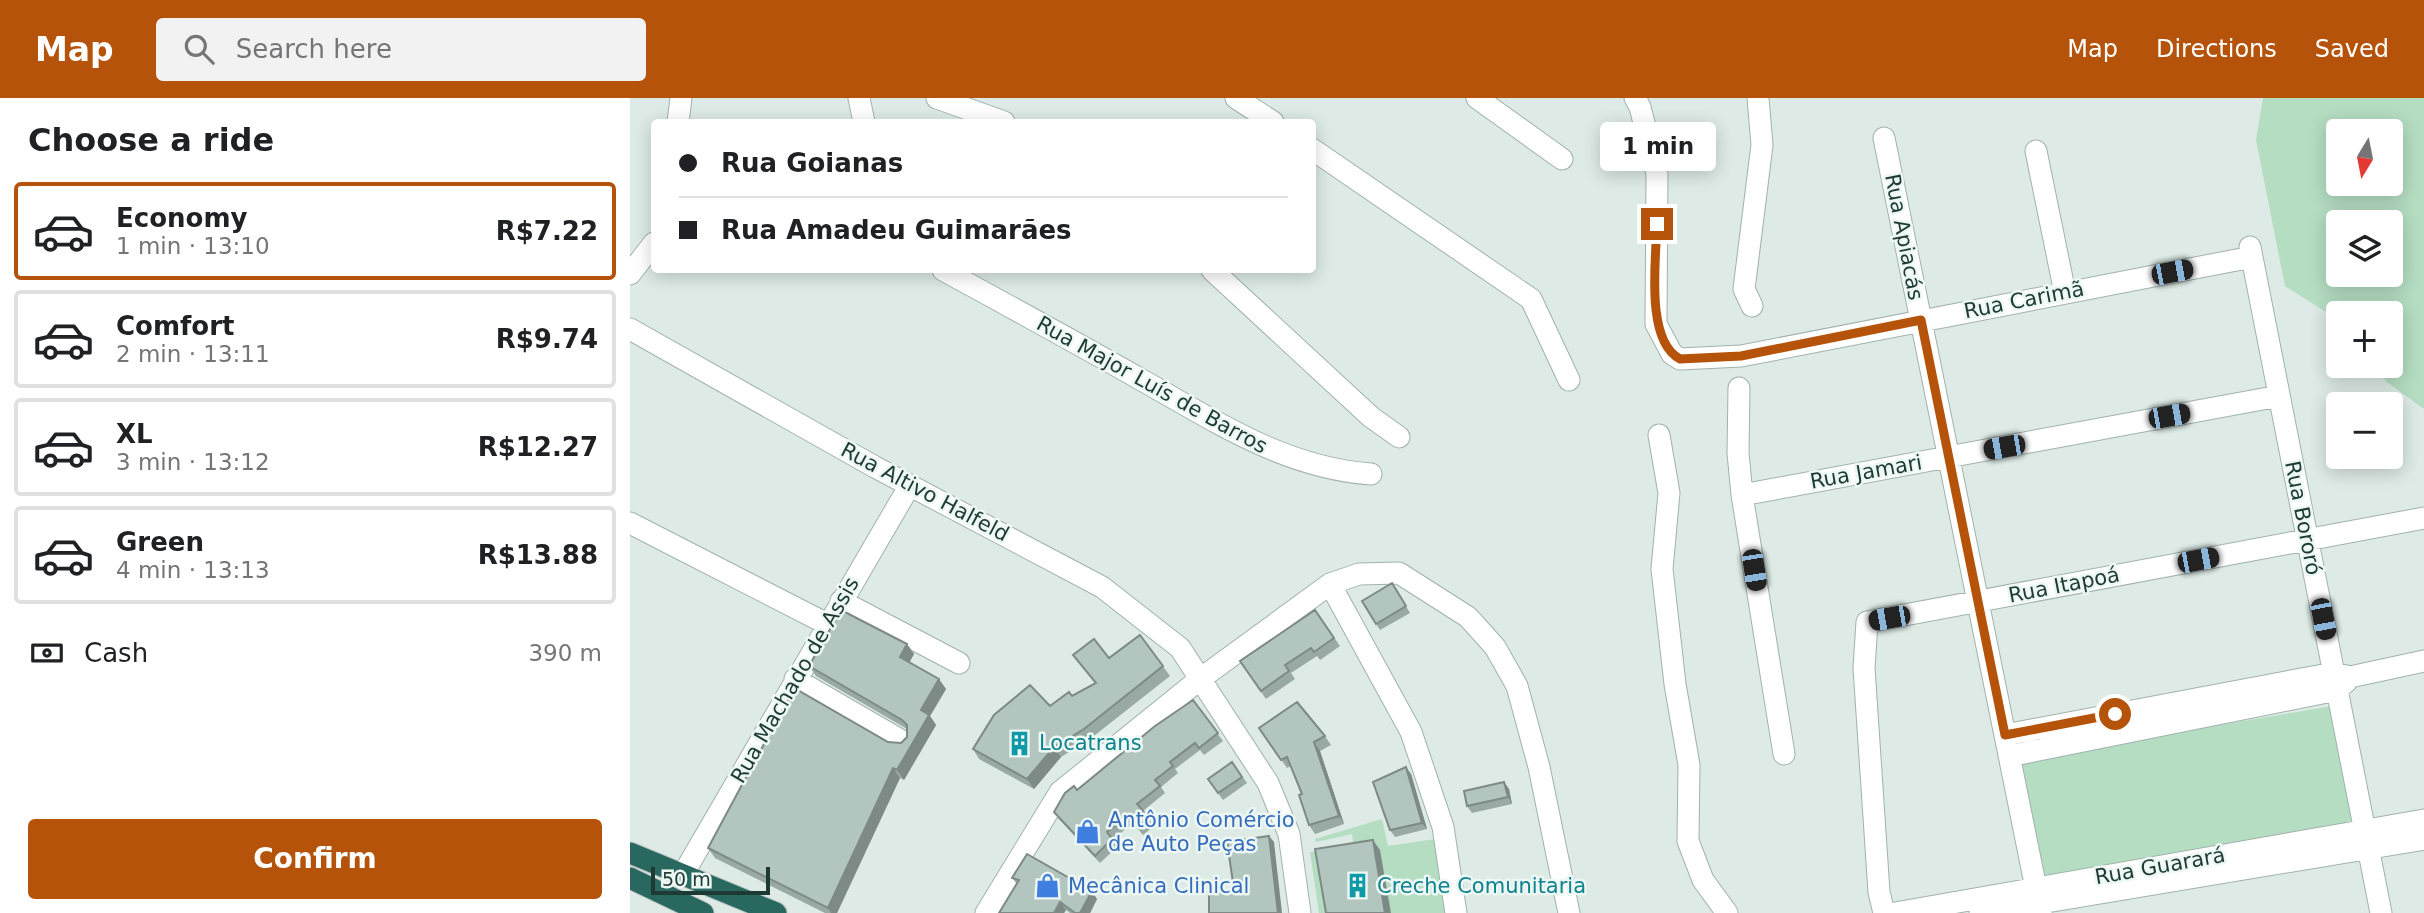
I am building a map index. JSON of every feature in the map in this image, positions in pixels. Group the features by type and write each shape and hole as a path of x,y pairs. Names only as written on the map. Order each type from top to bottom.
{"highway":[{"path":"630,853 776,913"},
{"path":"630,878 703,913"}],"street":[{"path":"678,119 681,98"},
{"path":"859,98 863,119"},
{"path":"937,98 996,119"},
{"path":"1236,98 1268,119"},
{"path":"1477,98 1562,159"},
{"name":"Rua Carimã","path":"1634,98 1657,174 1656,324 1672,354 1680,359 1741,356 2251,252"},
{"path":"1752,306 1744,289 1762,145 1758,98"},
{"name":"Rua Apiacás","path":"1884,138 2039,901"},
{"path":"2036,150 2065,292"},
{"path":"1316,152 1531,299 1569,380"},
{"path":"630,274 651,247"},
{"name":"Rua Bororó","path":"2251,252 2307,539 2340,680 2381,913"},
{"name":"Rua Major Luís de Barros","path":"948,273 1195,412 1269,450 1320,466 1371,474"},
{"path":"1215,273 1360,408 1399,437"},
{"name":"Rua Altivo Halfeld","path":"630,329 910,485 1102,587 1180,648 1268,783 1289,834 1300,913"},
{"path":"1739,388 1738,453 1742,495 1784,754"},
{"name":"Rua Jamari","path":"1742,495 2279,396"},
{"path":"1659,435 1669,492 1662,569 1675,684 1685,725 1689,765 1688,841 1703,880 1727,913"},
{"name":"Rua Machado de Assis","path":"682,876 910,485"},
{"name":"Rua Itapoá","path":"1884,913 1880,892 1864,668 1867,622 2424,518"},
{"path":"630,523 827,624"},
{"path":"986,913 1059,792 1200,679 1330,584 1359,574 1399,573 1433,592 1468,617 1495,647 1517,686 1539,767 1569,913"},
{"path":"1330,584 1412,732 1443,827 1456,913"},
{"path":"841,601 959,663"},
{"path":"2009,756 2424,661"},
{"path":"795,679 902,741"},
{"path":"2005,735 2340,680"},
{"name":"Rua Guarará","path":"2367,841 2424,820"},
{"name":"Rua Guarará","path":"1980,913 2141,878 2367,841 2424,839"},
{"name":"Rua Guarará","path":"1895,913 2039,901"}],"green space":[{"path":"2263,98 2424,98 2424,409 2384,378 2403,378 2403,301 2326,301 2326,312 2285,286 2256,140"},
{"path":"2333,706 2363,827 2038,883 2016,759"},
{"path":"1382,819 1388,846 1442,838 1454,913 1391,913 1355,854 1352,834 1316,842 1315,839"},
{"path":"1343,848 1331,913 1319,913 1310,852"}],"building":[{"path":"1392,583 1406,606 1376,624 1362,601"},
{"path":"841,610 907,644 900,657 939,679 921,710 929,715 897,770 893,768 828,908 708,848 794,688 888,742 901,743 907,737 907,725 902,720 809,666"},
{"path":"1315,610 1334,638 1314,652 1311,648 1285,665 1289,671 1261,691 1240,661"},
{"path":"1140,635 1163,666 1084,729 1054,747 1027,779 973,749 994,715 1030,685 1050,706 1069,692 1072,696 1096,683 1073,655 1094,639 1109,658"},
{"path":"1193,700 1218,733 1199,748 1195,743 1170,762 1173,766 1155,780 1160,786 1137,804 1149,818 1138,827 1128,815 1107,832 1112,839 1095,856 1054,812 1065,793 1074,786 1077,790 1155,726"},
{"path":"1297,702 1325,736 1314,742 1339,816 1309,825 1299,795 1302,794 1287,757 1281,760 1259,728"},
{"path":"1232,762 1242,777 1218,793 1208,779"},
{"path":"1406,767 1422,823 1390,830 1373,782"},
{"path":"1504,782 1508,797 1467,806 1464,791"},
{"path":"1269,836 1278,913 1209,913 1209,895 1234,889 1227,842"},
{"name":"Creche Comunitaria","path":"1373,840 1385,913 1326,913 1315,849"},
{"path":"1027,854 1092,891 1080,913 1075,913 1060,902 1054,913 999,913 1019,880 1012,878"}],"place":[{"name":"Locatrans","path":"1019,743"},
{"name":"Antônio Comércio de Auto Peças","path":"1088,832"},
{"name":"Mecânica Clinical","path":"1048,886"},
{"name":"Creche Comunitaria","path":"1357,886"}],"route":[{"path":"1657,224 1656,324 1672,354 1680,359 1741,356 1921,320 2005,735 2115,714"}]}
